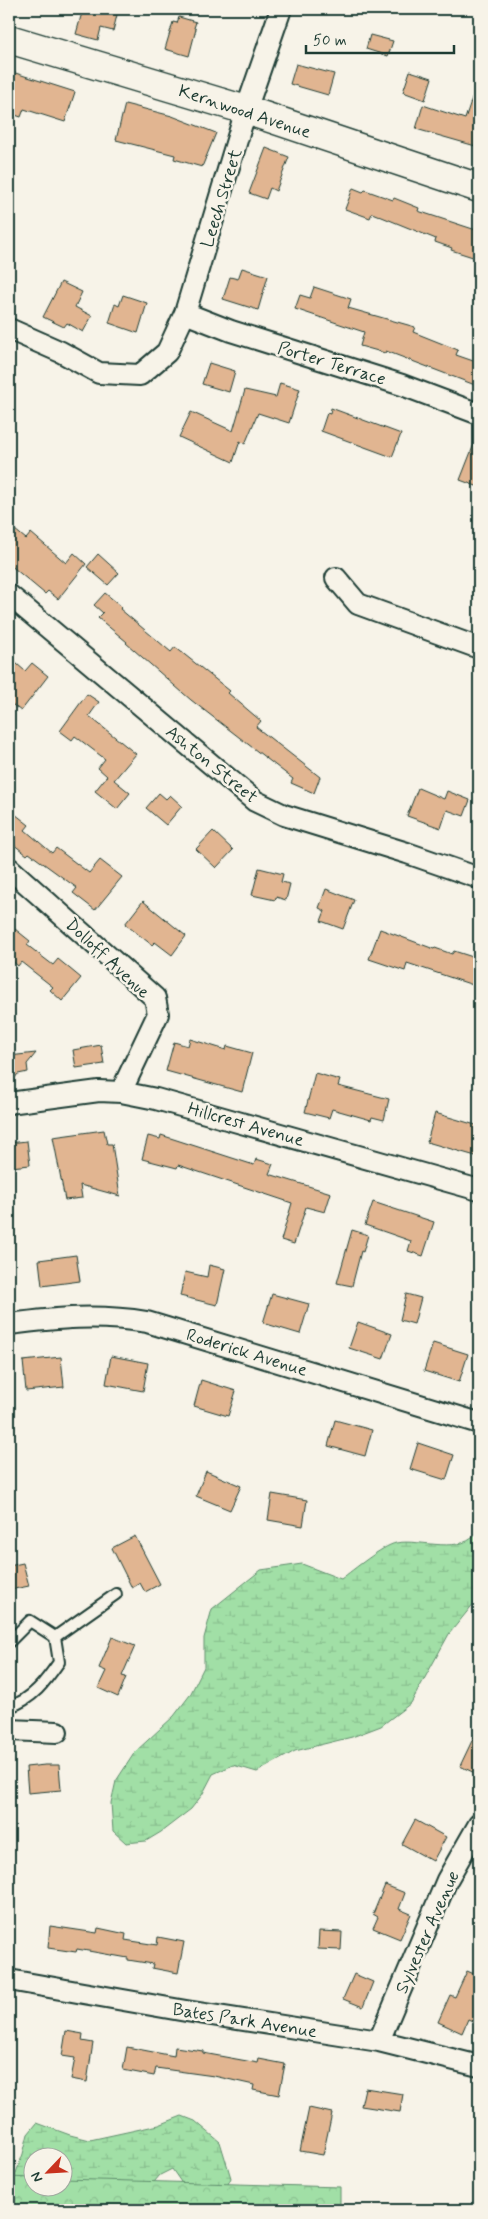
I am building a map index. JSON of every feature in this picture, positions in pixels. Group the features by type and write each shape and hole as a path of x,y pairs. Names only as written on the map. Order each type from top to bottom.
{"main road":[{"name":"Kernwood Avenue","path":"9,39 246,110 479,188"}],"street":[{"name":"Leech Street","path":"9,329 61,352 99,373 140,375 167,352 185,313 246,110 281,9"},
{"name":"Porter Terrace","path":"185,313 231,331 402,385 479,414"},
{"path":"336,578 358,604 479,648"},
{"name":"Ashton Street","path":"9,595 254,801 284,815 407,853 479,878"},
{"name":"Dolloff Avenue","path":"9,868 155,998 158,1014 121,1092"},
{"name":"Hillcrest Avenue","path":"9,1103 99,1092 121,1092 156,1099 479,1190"},
{"name":"Roderick Avenue","path":"9,1324 92,1316 147,1322 479,1424"},
{"path":"9,1730 57,1732"},
{"name":"Sylvester Avenue","path":"379,2041 447,1880 479,1824"},
{"name":"Bates Park Avenue","path":"9,1980 186,2011 379,2041 479,2066"}],"lane":[{"path":"54,1637 116,1594"},
{"path":"9,1642 30,1621 54,1637 59,1662 41,1688 18,1704 9,1707"}],"green space":[{"path":"479,1530 479,1597 449,1634 411,1703 381,1726 352,1737 295,1751 257,1772 233,1765 213,1774 202,1795 191,1809 146,1841 126,1843 113,1831 111,1803 116,1781 135,1752 174,1716 190,1695 204,1667 204,1638 212,1609 261,1570 302,1564 341,1579 390,1545 406,1542 452,1545 463,1543 472,1538"},
{"path":"182,2116 195,2121 220,2142 231,2178 223,2194 190,2195 172,2169 160,2175 130,2210 9,2210 9,2185 14,2178 22,2157 22,2196 72,2196 72,2146 25,2146 28,2134 37,2123 90,2140 159,2125"},
{"path":"9,2177 22,2178 22,2196 72,2196 72,2179 340,2187 340,2210 9,2210"}],"building":[{"path":"83,9 107,9 106,12 117,15 113,31 101,28 98,40 76,34"},
{"path":"179,17 196,22 189,56 165,49 173,22 177,23"},
{"path":"370,35 393,41 388,56 366,49"},
{"path":"296,64 334,74 328,95 290,84"},
{"path":"9,71 75,92 65,122 24,109 21,117 9,113"},
{"path":"410,71 432,78 425,100 403,92"},
{"path":"476,86 479,86 479,147 416,129 423,105 465,119"},
{"path":"125,104 172,116 216,133 202,167 174,159 175,155 116,140"},
{"path":"266,148 289,157 276,191 270,188 266,199 249,193"},
{"path":"353,188 363,192 365,190 393,200 394,198 419,208 418,211 479,231 479,259 451,250 452,248 435,242 436,239 372,213 370,218 345,209"},
{"path":"242,268 268,276 258,310 223,299 230,277 238,279"},
{"path":"61,282 82,292 75,307 92,316 83,332 67,323 64,327 43,317"},
{"path":"314,287 351,299 348,308 415,327 413,332 458,350 456,355 479,363 479,373 475,385 386,351 385,353 360,346 364,332 295,309 300,295 310,298"},
{"path":"123,295 147,303 138,333 109,323 115,304 119,306"},
{"path":"209,363 235,371 229,392 202,384"},
{"path":"280,383 300,389 289,423 258,413 245,444 240,441 233,462 179,437 191,412 233,431 245,390 276,397"},
{"path":"331,408 401,434 392,457 321,431 327,413 330,414"},
{"path":"479,435 479,487 460,480"},
{"path":"9,525 26,539 31,533 66,563 74,553 86,564 58,599 48,591 45,594 9,564"},
{"path":"98,554 119,573 108,585 87,567"},
{"path":"105,593 122,607 120,609 171,652 175,647 230,691 228,693 261,721 256,727 320,777 314,793 291,783 293,779 191,700 98,618 103,613 94,605"},
{"path":"9,657 25,671 32,663 48,676 21,711 9,702"},
{"path":"87,694 99,702 89,716 136,754 114,780 130,793 117,809 95,791 107,776 98,768 105,759 75,736 72,740 60,731"},
{"path":"418,788 444,799 447,791 470,800 464,816 447,810 441,828 407,816"},
{"path":"159,793 166,799 170,795 182,806 166,825 146,808"},
{"path":"15,814 29,825 25,830 52,853 56,848 89,873 100,860 122,877 95,910 73,893 77,888 29,853 27,855 13,844 9,849 9,816 11,819"},
{"path":"213,831 233,850 216,868 196,849"},
{"path":"259,868 283,874 281,882 290,884 286,900 276,897 275,900 252,895"},
{"path":"326,889 354,900 343,929 321,921 325,911 319,908"},
{"path":"143,901 186,936 172,955 155,942 152,945 125,924"},
{"path":"15,929 30,941 27,945 53,965 58,959 81,978 62,1001 50,990 53,987 21,962 18,966 9,958 9,938"},
{"path":"380,929 434,949 452,954 454,951 479,959 473,985 407,963 405,971 369,959"},
{"path":"190,1039 226,1050 227,1046 252,1053 242,1092 166,1071 174,1042 188,1046"},
{"path":"101,1045 104,1064 76,1068 73,1050"},
{"path":"36,1053 27,1064 28,1072 18,1074 9,1085 9,1056"},
{"path":"315,1073 340,1080 338,1086 389,1099 384,1120 372,1117 371,1120 332,1109 329,1118 305,1112"},
{"path":"435,1113 479,1126 479,1157 427,1142"},
{"path":"104,1130 107,1144 112,1144 120,1196 80,1185 82,1198 65,1200 53,1137"},
{"path":"161,1135 254,1165 256,1159 273,1164 269,1174 331,1193 325,1212 306,1207 294,1244 281,1240 292,1203 178,1165 177,1168 142,1159 148,1136 160,1139"},
{"path":"27,1141 30,1165 11,1167 9,1163 9,1143"},
{"path":"373,1202 434,1222 423,1256 408,1251 411,1241 365,1225"},
{"path":"352,1230 368,1235 363,1252 361,1251 352,1286 337,1283"},
{"path":"76,1255 80,1281 42,1286 39,1260"},
{"path":"209,1265 225,1269 217,1305 180,1296 185,1272 207,1277"},
{"path":"272,1294 309,1304 300,1334 263,1323"},
{"path":"406,1294 421,1298 414,1324 400,1320"},
{"path":"358,1322 392,1334 383,1359 349,1348"},
{"path":"433,1343 468,1354 459,1382 424,1371"},
{"path":"111,1356 148,1363 143,1391 106,1384"},
{"path":"61,1357 64,1387 26,1391 23,1361"},
{"path":"201,1380 236,1391 228,1416 194,1406"},
{"path":"335,1420 372,1430 365,1456 328,1446"},
{"path":"418,1443 454,1455 446,1480 410,1469"},
{"path":"206,1471 241,1486 230,1510 196,1496"},
{"path":"272,1494 307,1500 303,1526 268,1520"},
{"path":"135,1536 160,1584 145,1592 140,1583 132,1588 112,1548"},
{"path":"23,1563 29,1586 9,1590 9,1566"},
{"path":"112,1637 135,1646 122,1676 126,1677 118,1697 98,1688 106,1671 99,1668"},
{"path":"479,1726 479,1775 460,1766"},
{"path":"59,1765 61,1790 28,1793 26,1767"},
{"path":"415,1820 446,1837 433,1861 402,1844"},
{"path":"385,1885 405,1893 399,1909 411,1914 400,1939 373,1928 378,1917 373,1914"},
{"path":"50,1926 97,1933 98,1928 126,1934 125,1940 157,1945 158,1937 184,1942 178,1973 152,1968 153,1964 128,1960 128,1958 77,1949 76,1952 48,1948"},
{"path":"319,1931 342,1932 341,1950 318,1949"},
{"path":"467,1971 479,1976 479,2024 468,2019 462,2033 438,2022 450,1995 455,1997"},
{"path":"354,1974 373,1982 363,2007 343,1999"},
{"path":"66,2031 83,2034 82,2041 93,2043 87,2082 71,2079 75,2058 62,2056"},
{"path":"127,2047 174,2056 175,2047 258,2063 259,2059 285,2064 279,2095 253,2090 254,2085 214,2076 156,2068 154,2076 123,2070"},
{"path":"365,2088 403,2094 400,2112 361,2106"},
{"path":"309,2108 332,2113 323,2155 300,2151"}]}
